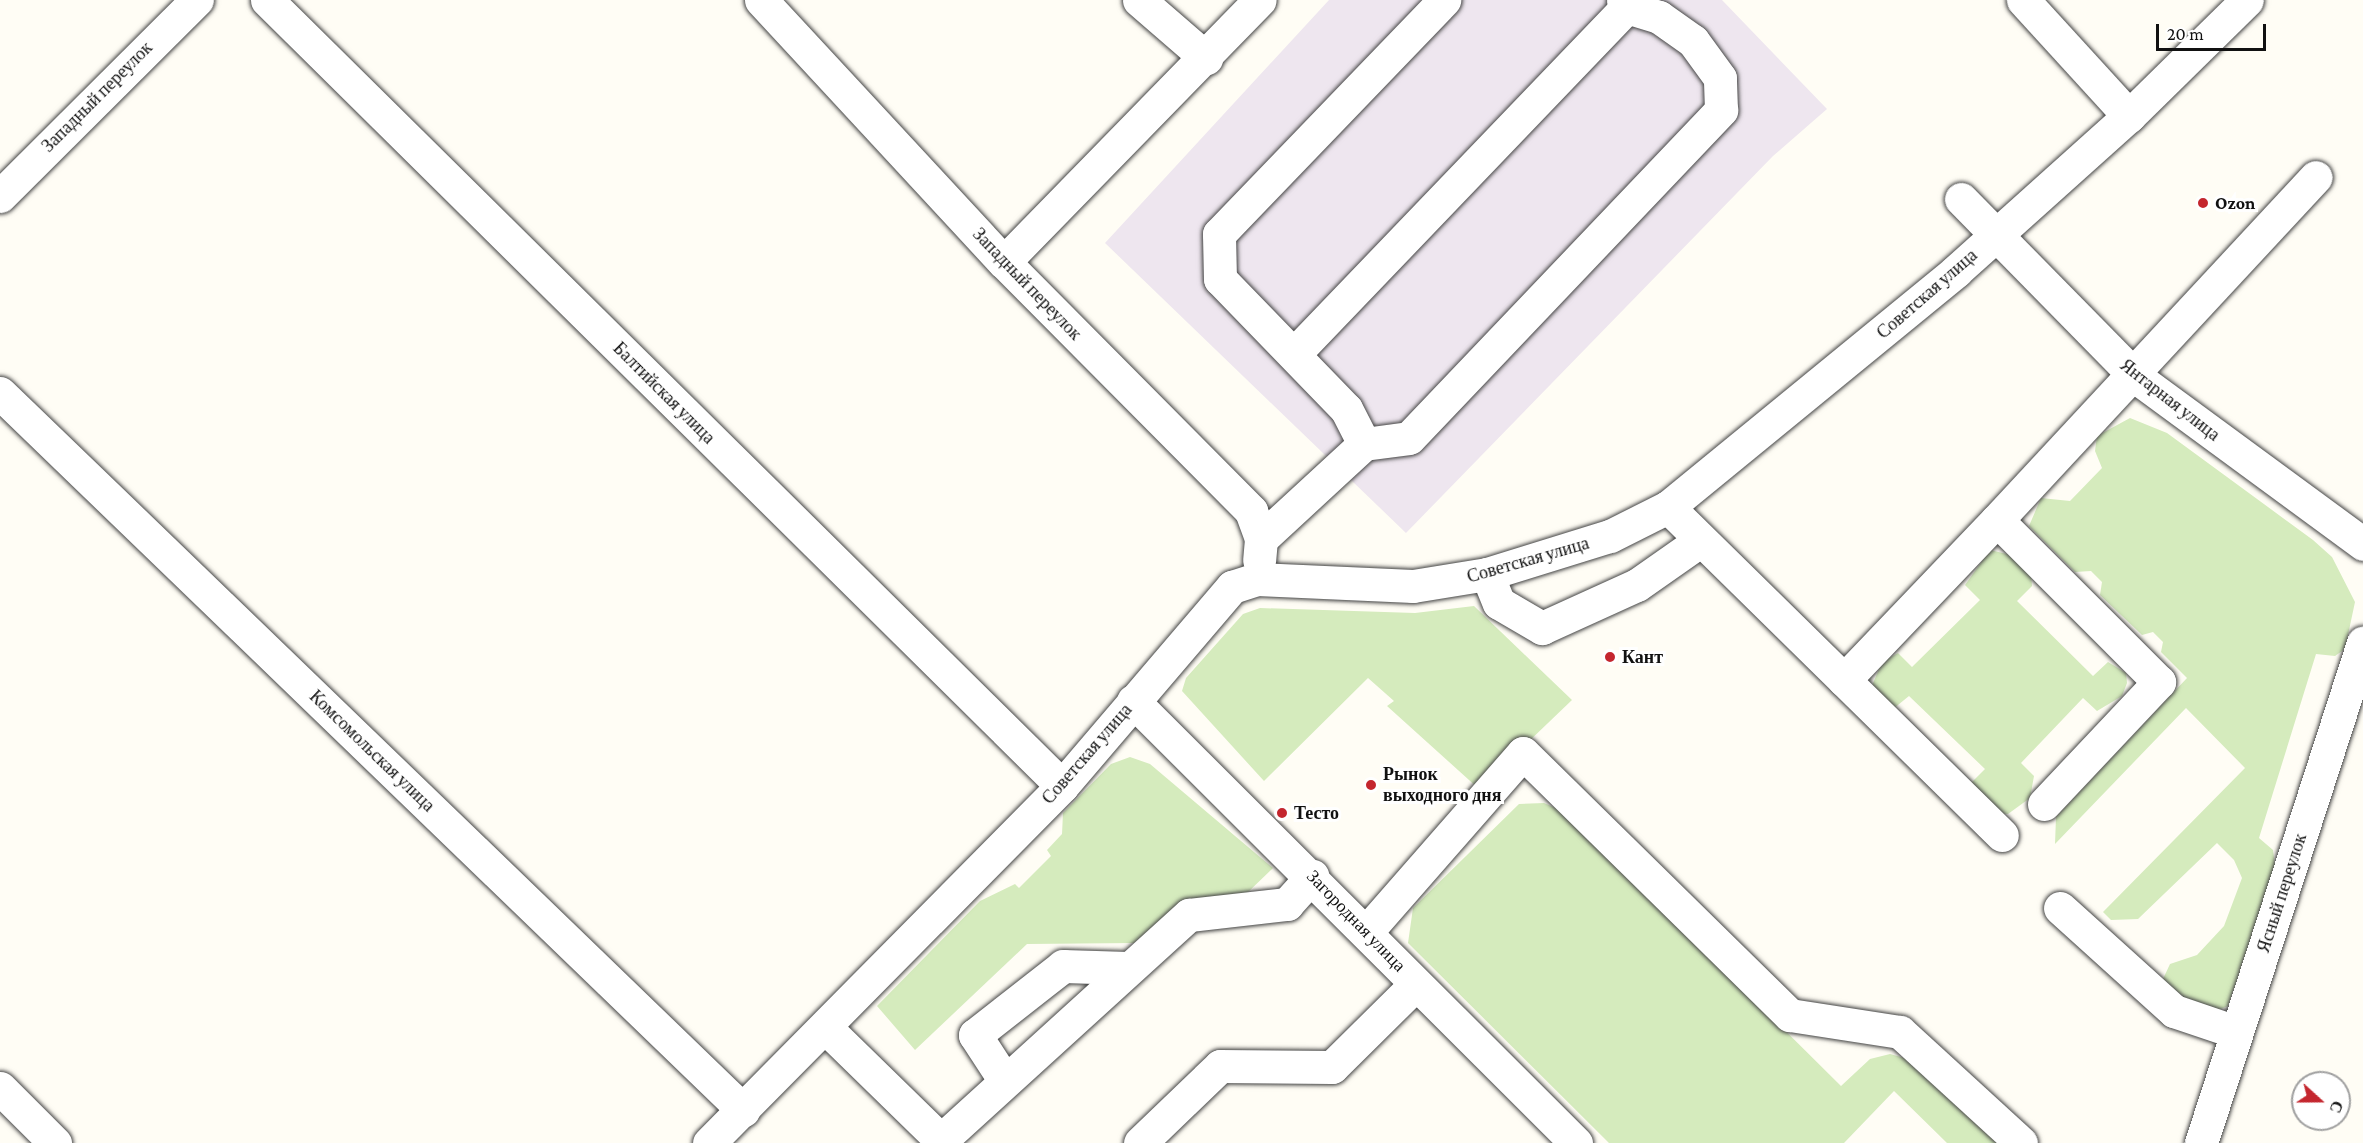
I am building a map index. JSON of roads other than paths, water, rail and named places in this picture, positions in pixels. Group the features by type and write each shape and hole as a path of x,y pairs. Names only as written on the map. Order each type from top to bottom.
{"street":[{"name":"Западный переулок","path":"0,196 196,0"},
{"name":"Балтийская улица","path":"267,0 1062,786"},
{"name":"Западный переулок","path":"761,0 1004,262 1251,511 1261,539 1257,579"},
{"path":"1139,0 1206,58"},
{"path":"1004,262 1206,58 1260,0"},
{"path":"1364,444 1346,409 1295,353 1220,279 1219,234 1444,0"},
{"path":"2023,0 2129,116"},
{"name":"Советская улица","path":"709,1143 826,1028 1062,786 1232,587 1257,579 1413,586 1487,574 1610,536 1668,507 1994,235 2129,116 2247,0"},
{"path":"1261,539 1364,444 1409,438 1721,110 1720,78 1693,40 1659,17 1625,4 1295,353"},
{"path":"1844,680 2136,377 2316,177"},
{"name":"Янтарная улица","path":"1961,199 2136,377 2363,544"},
{"name":"Комсомольская улица","path":"0,393 743,1110"},
{"path":"1668,507 2002,835"},
{"path":"1997,520 2159,681 2044,804"},
{"path":"1487,574 1498,603 1542,627 1637,585 1701,540"},
{"name":"Ясный переулок","path":"2200,1143 2363,643"},
{"name":"Загородная улица","path":"1133,701 1368,930 1416,984 1576,1143"},
{"path":"1368,930 1523,753 1790,1015 1900,1032 2021,1143"},
{"path":"826,1028 941,1142 1128,968 1189,915 1287,904 1312,876"},
{"path":"2061,908 2174,1011 2236,1032"},
{"path":"1005,1081 975,1035 1063,966 1128,968"},
{"path":"1140,1143 1220,1066 1332,1067 1416,984"},
{"path":"0,1088 55,1143"}],"place":[{"name":"Ozon","path":"2203,203"},
{"name":"Кант","path":"1610,657"},
{"name":"Рынок выходного дня","path":"1371,785"},
{"name":"Тесто","path":"1282,813"}]}
